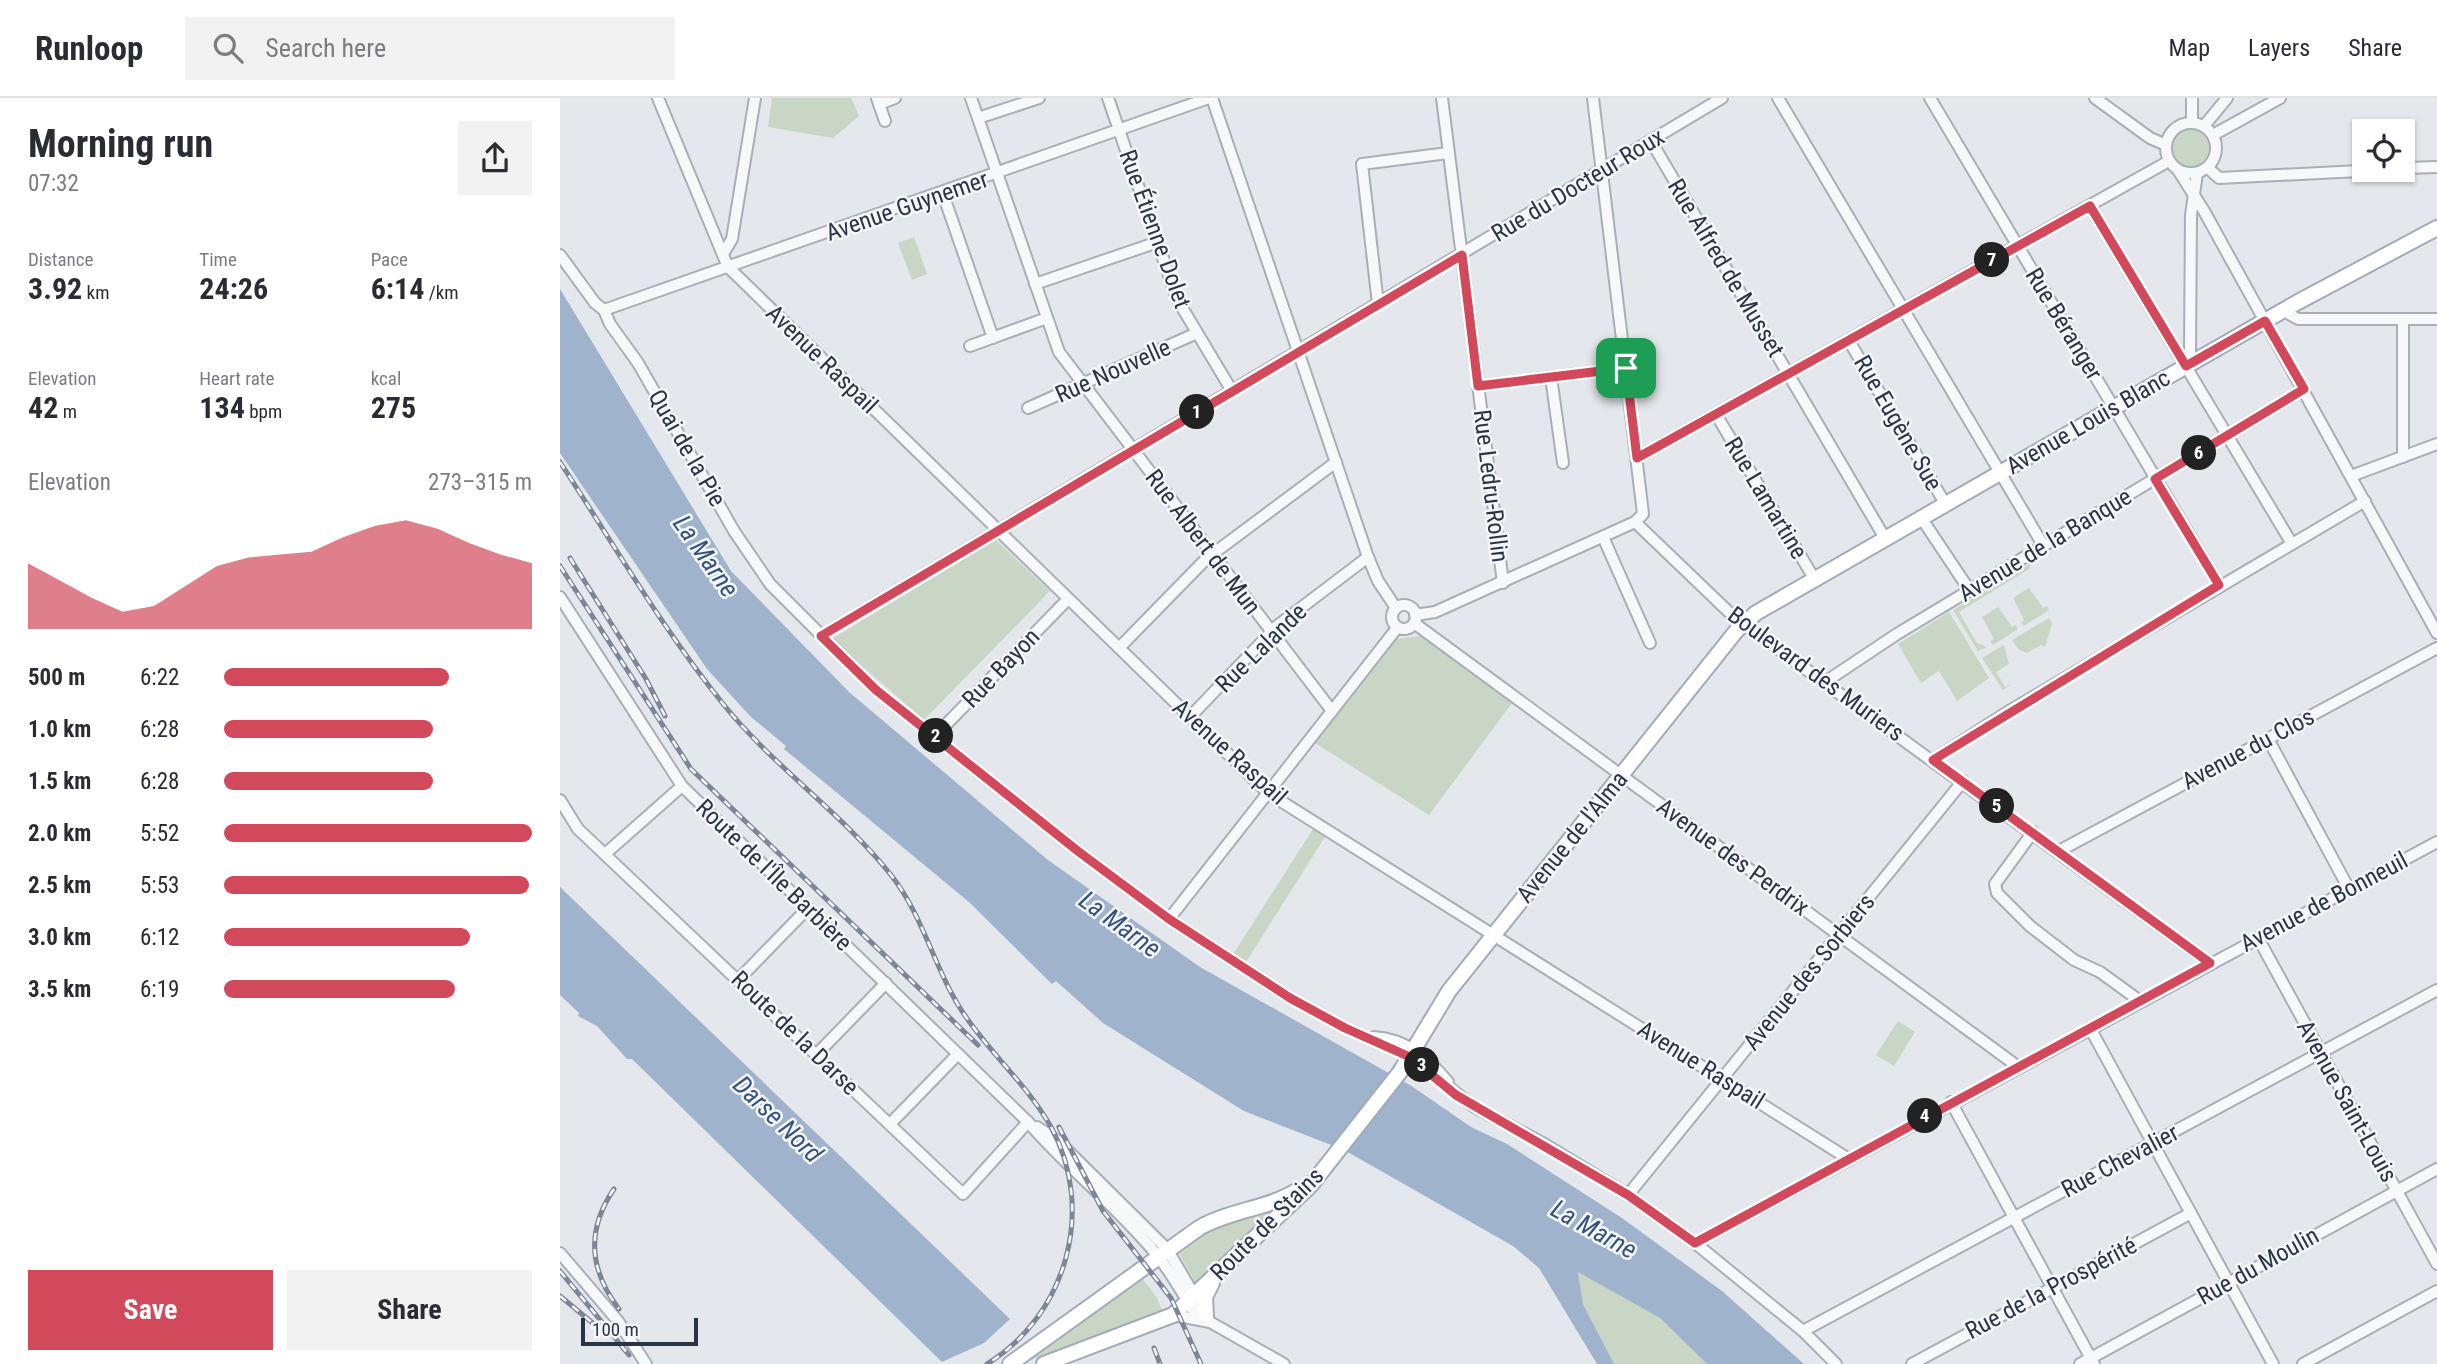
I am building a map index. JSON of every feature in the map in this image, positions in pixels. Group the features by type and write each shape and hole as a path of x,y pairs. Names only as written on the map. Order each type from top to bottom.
{"main road":[{"name":"Avenue Louis Blanc","path":"1744,623 2186,366 2437,228"},
{"name":"Avenue de l'Alma","path":"1332,1158 1400,1072 1449,991 1744,623"},
{"name":"Route de Stains","path":"1010,1364 1163,1253 1215,1219 1287,1196 1332,1158"},
{"name":"Route de Stains","path":"1044,1364 1173,1315 1311,1185 1332,1158"},
{"path":"1204,1318 1205,1297 1214,1278"}],"street":[{"path":"658,98 728,267"},
{"path":"723,254 732,239 754,98"},
{"path":"885,121 878,101 895,98"},
{"name":"Rue Albert de Mun","path":"971,98 1059,352 1332,711"},
{"path":"978,118 1039,98"},
{"name":"Rue Étienne Dolet","path":"1108,98 1177,299 1232,391"},
{"path":"1210,98 1368,557 1378,581 1396,608"},
{"name":"Avenue Guynemer","path":"604,310 943,194 1210,98"},
{"name":"Rue Ledru-Rollin","path":"1442,98 1503,583"},
{"path":"1398,628 1405,629 1415,619 1503,583 1635,522 1644,510 1593,98"},
{"name":"Rue du Docteur Roux","path":"821,636 1722,98"},
{"path":"1778,98 2043,545"},
{"name":"Rue Béranger","path":"1930,98 2219,585"},
{"path":"2095,98 2150,138 2166,145"},
{"path":"2192,98 2192,123"},
{"path":"2204,126 2227,98"},
{"path":"2213,135 2280,98"},
{"path":"2178,170 2197,173 2208,168 2217,149 2213,135 2204,126 2192,123 2175,129 2166,145 2169,161 2192,193 2304,389 2437,633"},
{"name":"Rue Alfred de Musset","path":"1651,141 1886,540"},
{"path":"1378,304 1362,164 1448,153"},
{"path":"1637,458 2169,161"},
{"path":"2415,168 2437,167"},
{"path":"2208,168 2219,178 2352,171"},
{"path":"2186,366 2190,351 2192,193 2197,173"},
{"path":"943,194 993,338"},
{"path":"2090,206 2292,544"},
{"path":"1035,284 1158,242"},
{"name":"Quai de la Pie","path":"560,255 595,303 604,310 610,324 652,387 748,554 780,595 876,690 1079,852 1169,919 1290,998 1345,1028 1412,1054 1456,1095 1628,1195 1695,1243 1803,1331 1836,1364"},
{"name":"Avenue Raspail","path":"728,267 1268,793 1847,1158"},
{"path":"2284,311 2298,319 2437,319"},
{"path":"970,346 1047,318"},
{"path":"2403,319 2403,457"},
{"name":"Rue Nouvelle","path":"1028,408 1197,333"},
{"name":"Rue Eugène Sue","path":"1849,341 1946,505"},
{"path":"1478,386 1626,368"},
{"path":"1551,377 1563,463"},
{"name":"Avenue de la Banque","path":"1825,682 2043,545 2304,389"},
{"name":"Rue Lamartine","path":"1717,415 1815,580"},
{"path":"2351,477 2437,444"},
{"path":"1119,648 1212,555 1336,462"},
{"path":"1933,760 2219,585 2365,501"},
{"path":"1922,519 1970,591"},
{"name":"Boulevard des Muriers","path":"1635,522 1744,623 2210,963"},
{"path":"1603,537 1650,643"},
{"name":"Rue Lalande","path":"1190,717 1271,633 1368,557"},
{"name":"Route de l'Île Barbière","path":"560,597 682,786 1028,1122 1058,1142 1163,1253 1204,1318"},
{"name":"Rue Bayon","path":"934,737 1068,598"},
{"path":"1396,608 1408,606 1415,619"},
{"path":"1396,608 1392,618 1398,628"},
{"name":"Avenue des Perdrix","path":"1415,619 2017,1066"},
{"path":"1169,919 1398,628"},
{"name":"Avenue du Clos","path":"2059,851 2437,648"},
{"path":"2268,739 2349,889"},
{"name":"Avenue des Sorbiers","path":"1628,1195 1963,781"},
{"path":"605,854 682,786"},
{"name":"Route de la Darse","path":"560,800 578,829 963,1194 1028,1122"},
{"path":"2032,832 1995,884 1997,893 2030,926 2063,951 2100,972 2140,1001"},
{"name":"Avenue de Bonneuil","path":"1695,1243 2017,1066 2437,842"},
{"path":"739,979 808,908"},
{"name":"Avenue Saint-Louis","path":"2258,938 2437,1264"},
{"path":"817,1054 886,983"},
{"name":"Rue Chevalier","path":"1803,1331 2437,990"},
{"path":"2090,1028 2273,1364"},
{"path":"890,1124 958,1054"},
{"path":"1951,1102 2093,1361"},
{"name":"Rue du Moulin","path":"2080,1364 2093,1361 2229,1282 2437,1169"},
{"name":"Rue de la Prospérité","path":"1912,1364 2191,1213"},
{"path":"560,1253 618,1321 646,1364"},
{"path":"2303,1364 2437,1291"},
{"path":"1173,1315 1204,1318 1284,1364"}],"green space":[{"path":"772,98 851,98 859,116 833,138 768,127"},
{"path":"2191,130 2203,136 2209,148 2203,160 2191,166 2179,160 2173,148 2179,136"},
{"path":"914,237 927,274 912,280 898,243"},
{"path":"996,540 1050,591 924,720 834,641 835,637"},
{"path":"2032,562 2029,569 1959,612 1977,643 1987,647 1978,651 1953,610"},
{"path":"2029,588 2043,608 2047,606 2049,610 2024,626 2021,622 2024,620 2013,598"},
{"path":"1998,607 2012,627 2016,625 2018,629 1993,645 1990,641 1994,639 1982,617"},
{"path":"1949,612 1989,678 1957,701 1939,671 1921,683 1898,644"},
{"path":"2049,618 2052,624 2045,647 2041,645 2027,653 2019,650 2012,640"},
{"path":"1422,636 1512,703 1429,815 1315,743 1394,639"},
{"path":"2004,645 2009,664 1996,672 2005,687 2012,684 2003,690 1982,658"},
{"path":"1313,829 1325,837 1246,962 1234,953"},
{"path":"1898,1021 1915,1032 1894,1066 1876,1055"},
{"path":"1285,1203 1196,1285 1179,1253 1186,1243 1211,1227"},
{"path":"1578,1271 1660,1318 1707,1364 1614,1364 1583,1304"},
{"path":"1139,1274 1157,1298 1162,1311 1023,1363"}],"water":[{"name":"La Marne","path":"560,289 731,571 849,692 1048,860 1200,967 1410,1085 1471,1127 1507,1144 1622,1218 1722,1291 1804,1364 1707,1364 1660,1318 1578,1272 1583,1304 1614,1364 1597,1364 1539,1268 1513,1246 1344,1150 1244,1111 1103,1023 1056,981 1052,984 969,902 784,749 786,746 751,717 707,669 560,453"},
{"name":"Darse Nord","path":"560,887 1010,1319 984,1343 942,1362 632,1059 627,1059 597,1026 578,1016 579,1013 560,995"}],"railway":[{"path":"560,462 659,617 724,705 764,749 872,852 891,875 913,909 955,1000 1032,1098 1051,1127 1064,1159 1071,1192 1072,1225 1066,1258 1054,1289 1037,1318 1015,1343 987,1364"},
{"path":"570,558 646,679 665,716"},
{"path":"560,566 691,769 978,1045"},
{"path":"1059,1127 1103,1211 1171,1298 1201,1364"},
{"path":"614,1189 599,1220 595,1250 602,1280 619,1309"},
{"path":"560,1271 629,1355"},
{"path":"560,1296 595,1325"},
{"path":"1154,1348 1160,1364"}],"route":[{"path":"2090,206 2186,366 2265,321 2304,389 2155,479 2219,585 1937,755 1933,760 2207,958 2210,963 1695,1243 1628,1195 1456,1095 1410,1057 1345,1028 1290,998 1169,919 1113,879 876,690 821,636 1462,255 1478,386 1626,368 1637,458 2090,206"}]}
